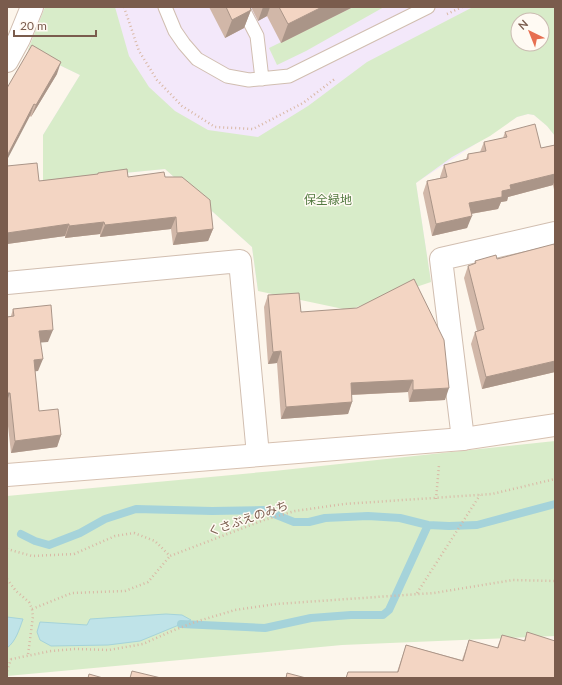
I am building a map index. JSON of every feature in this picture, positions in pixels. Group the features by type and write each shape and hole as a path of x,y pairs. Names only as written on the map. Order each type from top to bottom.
{"street":[{"path":"7,62 19,39 32,7"},
{"path":"463,439 441,259 555,233"},
{"path":"7,283 240,261 258,455"},
{"path":"7,475 463,439 555,425"}],"lane":[{"path":"165,7 175,31 197,59 227,76 249,80 289,76 428,7"},
{"path":"242,7 257,36 262,79"}],"path":[{"path":"436,499 441,441"},
{"name":"くさぶえのみち","path":"170,556 264,520 295,511 344,504 436,499 492,494 555,479"},
{"path":"416,594 480,495"},
{"path":"7,550 32,556 74,554 115,536 134,533 155,541 170,556 148,582 125,591 72,593 32,609"},
{"path":"7,579 16,591 29,602 32,609 28,655"},
{"path":"7,660 28,655 75,649 109,650 143,644 195,622 235,610 276,604 434,593 514,580 555,581"},
{"path":"7,671 11,658"}],"shaded area":[{"name":"保全緑地","path":"45,7 555,7 555,136 547,126 534,115 528,114 517,117 416,183 431,282 258,291 252,247 165,169 43,181 43,135 80,75 28,50"}],"green space":[{"name":"保全緑地","path":"45,7 115,7 129,56 149,87 175,111 208,130 258,137 308,106 367,62 473,7 555,7 555,136 547,126 534,115 528,114 517,117 490,136 452,157 416,183 431,282 348,310 258,291 252,247 165,169 43,181 43,135 80,75 28,50"},
{"path":"353,7 384,7 306,51 277,65 269,48"},
{"path":"555,441 555,636 342,645 7,676 7,496 274,471"}],"water":[{"path":"166,614 182,615 191,620 140,641 108,645 51,646 40,640 37,632 40,622 87,625 90,619"},
{"path":"7,617 23,619 15,639 7,648"}],"building":[{"path":"226,7 250,7 251,10 232,20"},
{"path":"279,7 322,7 288,24"},
{"path":"32,45 61,62 36,105 34,104 7,156 7,88"},
{"path":"535,124 541,148 555,145 555,174 510,185 511,189 502,191 502,197 469,203 472,216 436,224 427,181 447,177 444,165 468,159 468,154 486,151 484,142 507,137 505,132"},
{"path":"37,163 39,181 127,169 128,177 164,172 165,177 182,177 210,200 213,229 177,233 176,217 105,225 104,222 69,226 69,224 7,233 7,166"},
{"path":"554,244 555,361 486,377 475,332 484,329 468,266 476,263 475,261 496,255 497,259"},
{"path":"414,279 444,340 449,388 413,390 413,380 351,383 352,402 286,407 281,351 273,352 268,295 299,293 301,312 357,308"},
{"path":"51,305 53,330 39,331 43,359 34,360 39,411 58,409 61,435 15,441 10,393 7,393 7,317 14,316 13,309"},
{"path":"527,632 555,641 555,678 346,678 348,672 398,672 406,645 463,661 469,640 498,648 502,635 525,641"},
{"path":"132,671 161,678 130,678"},
{"path":"287,673 306,678 286,678"},
{"path":"89,674 103,678 88,678"}],"waterway":[{"path":"21,534 35,541 49,545 80,533 105,519 136,509 212,511 264,510 294,522 309,522 325,518 368,516 400,518 428,525 449,526 477,525 555,504"},
{"path":"181,624 265,628 311,618 351,615 383,615 389,610 428,525"}]}
